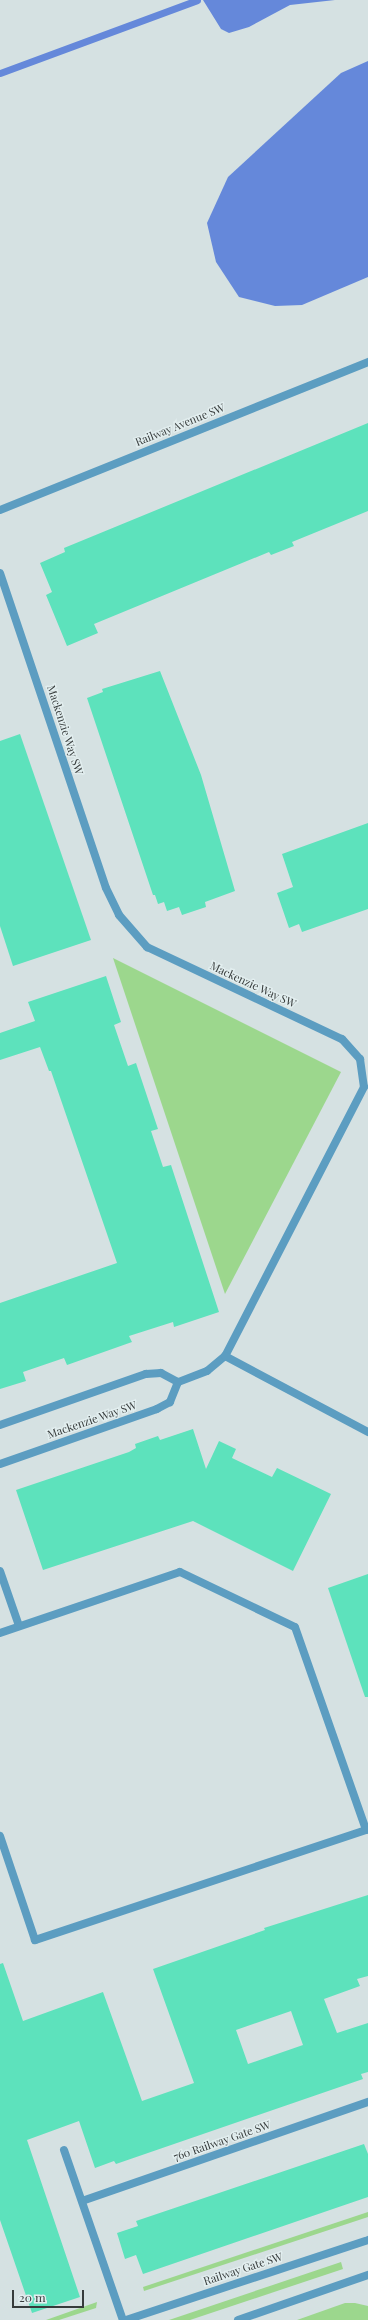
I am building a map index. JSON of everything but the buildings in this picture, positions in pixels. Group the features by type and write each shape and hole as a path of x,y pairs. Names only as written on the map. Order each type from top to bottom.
{"street":[{"name":"Railway Avenue SW","path":"0,510 368,362"},
{"name":"Mackenzie Way SW","path":"0,573 106,888 119,915 147,947 342,1039 360,1059 364,1087 225,1356 207,1371 178,1382 170,1402 157,1410 0,1464"},
{"path":"225,1356 368,1432"},
{"path":"0,1425 146,1374 161,1373 178,1382"},
{"path":"0,1571 19,1626"},
{"path":"0,1632 180,1572 295,1627 366,1830 35,1940 3,1857 0,1836"},
{"name":"760 Railway Gate SW","path":"82,2201 368,2102"},
{"path":"64,2150 125,2320"},
{"name":"Railway Gate SW","path":"125,2320 368,2240"},
{"path":"238,2320 368,2275"}],"green space":[{"path":"113,958 341,1072 225,1294"},
{"path":"368,2212 368,2217 144,2291 143,2287"},
{"path":"341,2262 343,2269 190,2320 169,2320"},
{"path":"97,2302 96,2308 59,2320 46,2320"},
{"path":"345,2303 355,2303 368,2306 368,2320 297,2320"}],"water":[{"path":"203,0 335,0 290,5 249,27 229,33 221,29"},
{"path":"368,61 368,277 302,305 275,306 239,297 216,262 207,223 228,177 341,73"}],"waterway":[{"path":"0,73 197,0"}]}
